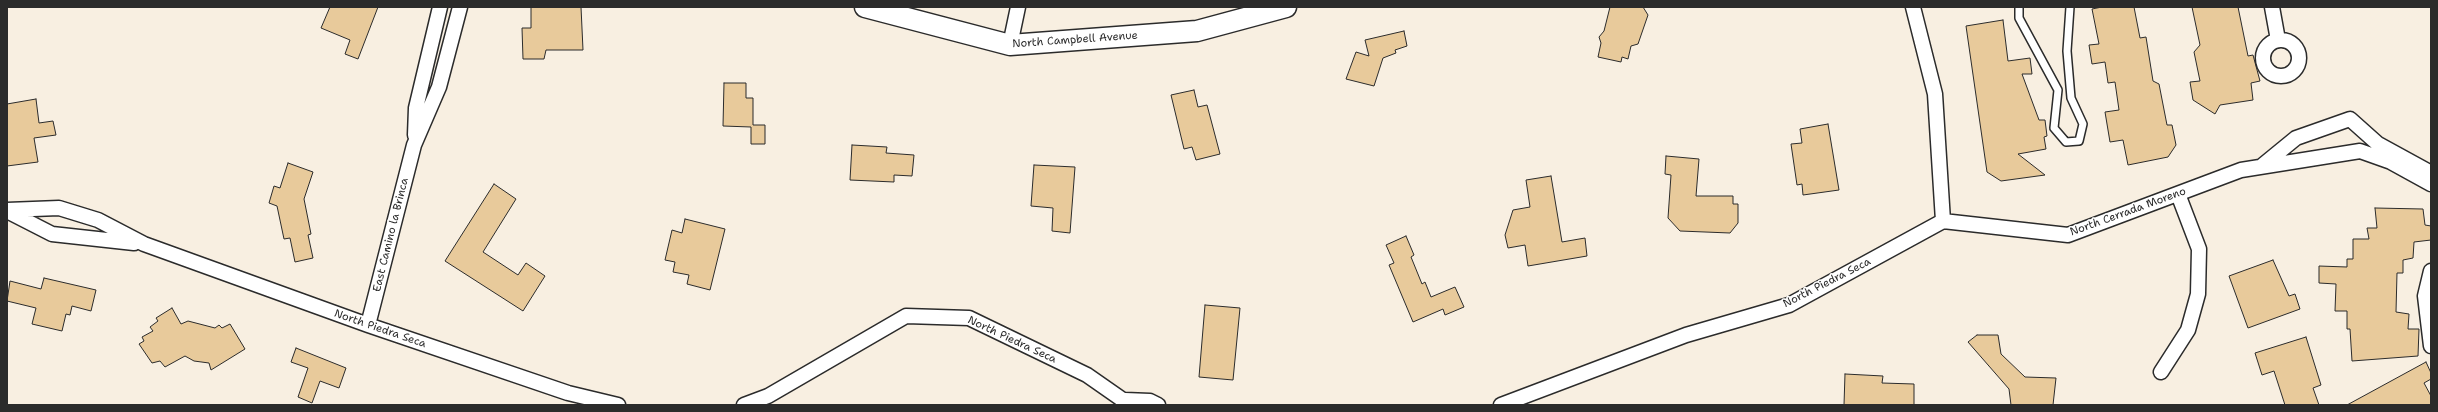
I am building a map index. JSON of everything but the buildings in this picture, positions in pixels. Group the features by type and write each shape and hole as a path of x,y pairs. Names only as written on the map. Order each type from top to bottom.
{"main road":[{"name":"North Campbell Avenue","path":"865,7 1010,45 1198,31 1286,7"}],"street":[{"name":"East Camino la Brinca","path":"414,145 416,108 440,7"},
{"name":"East Camino la Brinca","path":"368,325 414,145 439,87 460,7"},
{"path":"1010,45 1018,7"},
{"path":"1913,7 1935,94 1943,221"},
{"path":"2272,7 2278,40"},
{"name":"North Cerrada Moreno","path":"2262,166 2296,138 2350,119 2372,148 2391,162 2431,184"},
{"name":"North Cerrada Moreno","path":"1943,221 2068,235 2241,170 2372,148 2431,173"},
{"path":"2161,372 2188,330 2198,294 2199,249 2178,194"},
{"name":"North Piedra Seca","path":"7,211 59,208 98,220 144,244 368,325 568,393 618,405"},
{"name":"North Piedra Seca","path":"7,211 52,234 144,244"},
{"name":"North Piedra Seca","path":"1501,405 1686,335 1789,305 1943,221"},
{"path":"2431,270 2424,296 2431,346"},
{"name":"North Piedra Seca","path":"744,405 768,396 906,316 969,318 1087,375 1128,402 1150,401 1158,405"}],"lane":[{"path":"2019,7 2019,18 2058,90 2054,128 2066,142 2079,141 2083,124 2071,98 2068,51 2070,7"}]}
